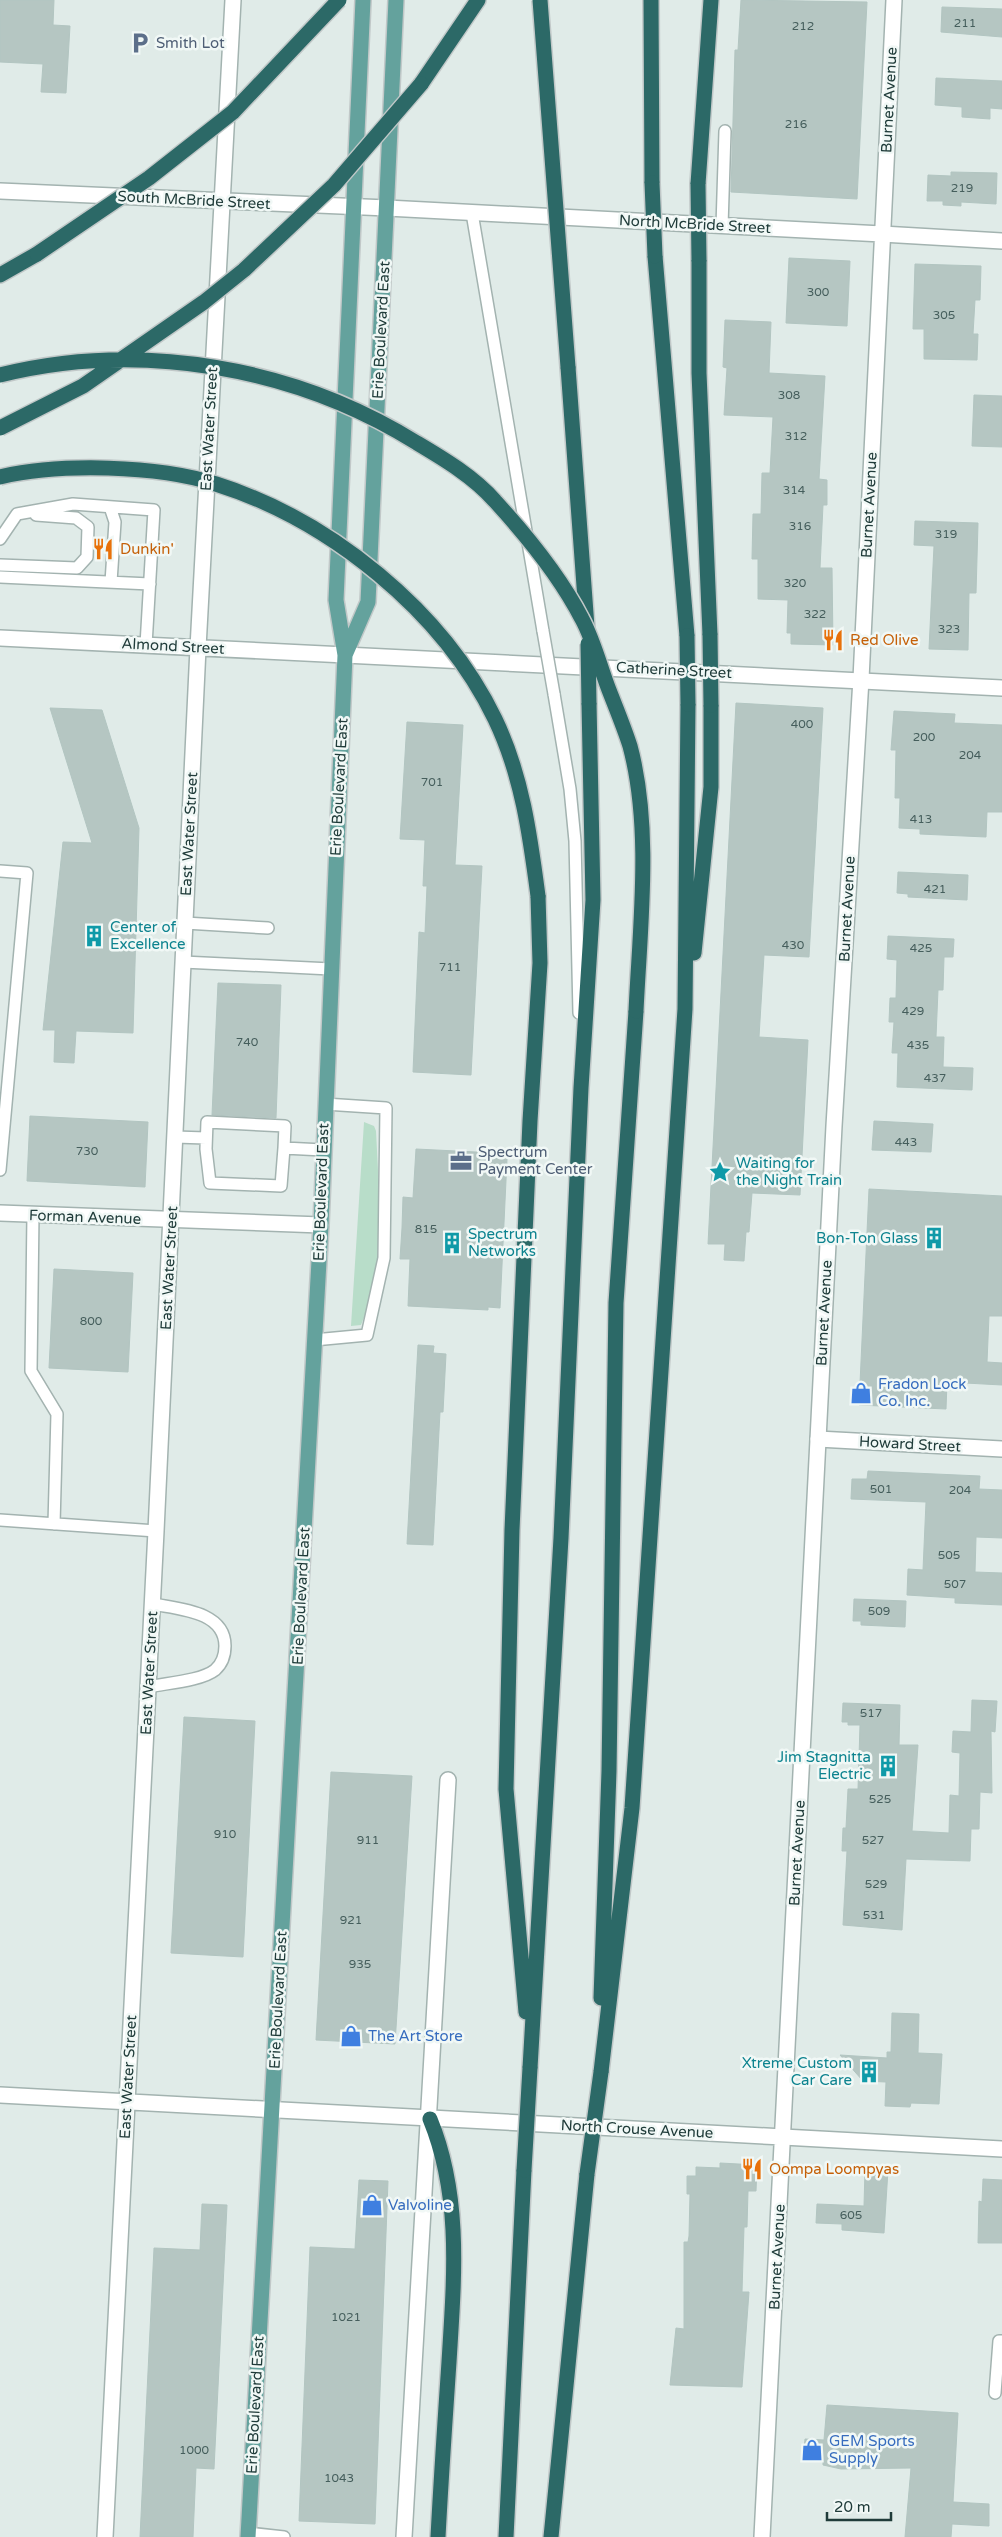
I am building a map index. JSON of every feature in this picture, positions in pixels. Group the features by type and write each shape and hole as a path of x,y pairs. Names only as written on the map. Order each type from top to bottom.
{"highway":[{"path":"0,428 83,386 204,302 244,270 334,184 421,84 478,0"},
{"path":"506,2537 524,2170 561,1538 581,1088 593,900 588,628 540,0"},
{"path":"551,2537 587,2174 632,1808 685,1009 687,636 655,256 652,183 651,0"},
{"path":"685,1009 698,923 711,788 710,635 699,373 698,184 711,0"},
{"path":"0,275 110,206 233,112 336,3"},
{"path":"0,376 20,370 86,362 151,362 241,371 291,384 342,402 384,422 439,456 494,500 560,580 584,621 629,745 638,787 642,861 636,1011 616,1303 609,1771 601,1950 601,2072"},
{"path":"0,477 24,471 124,468 155,471 216,484 300,521 372,568 409,600 434,627 470,674 495,719 513,762 525,808 538,896 540,963 530,1121 512,1530 506,1789 530,2068"},
{"path":"430,2119 447,2172 454,2246 438,2537"}],"main road":[{"name":"Erie Boulevard East","path":"248,2535 320,1225 345,655 336,600 364,0"},
{"name":"Erie Boulevard East","path":"345,655 368,602 396,0"}],"street":[{"name":"East Water Street","path":"105,2537 153,1604 198,648 233,0"},
{"name":"Burnet Avenue","path":"762,2537 894,0"},
{"name":"South McBride Street","path":"0,191 387,208"},
{"name":"North McBride Street","path":"387,208 1002,241"},
{"name":"Almond Street","path":"0,638 345,655"},
{"name":"Catherine Street","path":"345,655 860,679 1002,688"},
{"name":"Forman Avenue","path":"0,1213 320,1225"},
{"name":"Howard Street","path":"818,1439 1002,1449"},
{"path":"404,2537 430,2119 448,1780"},
{"name":"North Crouse Avenue","path":"0,2096 126,2101 1002,2149"}],"lane":[{"path":"722,226 725,131"},
{"path":"472,213 570,789 576,841 581,1088"},
{"path":"0,540 17,514 73,504 154,510 146,645"},
{"path":"110,507 115,522 111,582"},
{"path":"0,565 77,568 87,557 88,526 76,518 17,514"},
{"path":"0,577 150,584"},
{"path":"0,870 27,873 0,1170"},
{"path":"185,923 268,928"},
{"path":"183,962 331,968"},
{"path":"314,1340 367,1335 384,1258 386,1108 325,1104"},
{"path":"207,1122 285,1126 284,1148 281,1186 210,1183 206,1138 207,1122"},
{"path":"175,1137 206,1138"},
{"path":"284,1148 323,1150"},
{"path":"33,1214 32,1371 57,1414 54,1524"},
{"path":"0,1520 156,1531"},
{"path":"148,1687 202,1676 215,1670 225,1657 225,1636 223,1631 207,1617 153,1604"},
{"path":"995,2393 999,2341 1002,2341"},
{"path":"248,2535 284,2537"}],"green space":[{"path":"364,1122 374,1126 376,1131 379,1205 378,1254 369,1302 361,1325 351,1326"}],"building":[{"path":"0,0 54,0 53,25 70,26 66,93 41,92 43,64 0,62"},
{"path":"741,0 867,2 857,199 731,192 735,50 738,50"},
{"path":"942,7 1002,9 1002,37 941,32"},
{"path":"936,78 1002,81 1002,109 990,108 990,119 962,117 962,107 935,105"},
{"path":"951,172 997,173 996,204 961,202 961,206 943,205 943,201 927,201 928,175 951,176"},
{"path":"789,258 850,261 847,326 786,323"},
{"path":"915,264 981,266 980,300 975,300 973,334 978,334 977,360 924,359 924,329 913,329"},
{"path":"725,320 771,322 769,373 825,376 819,479 827,480 827,505 823,505 820,568 832,568 833,645 791,644 791,633 787,633 788,600 758,599 758,559 752,559 753,514 761,514 762,473 770,473 773,417 724,415 727,368 723,367"},
{"path":"974,395 1002,396 1002,447 972,446"},
{"path":"915,521 978,523 976,593 969,593 968,650 929,649 934,546 914,545"},
{"path":"736,703 823,708 809,957 764,955 759,1037 808,1040 800,1195 752,1193 749,1232 746,1232 744,1261 724,1260 725,1244 708,1244"},
{"name":"Center of Excellence","path":"50,708 102,710 139,828 133,1033 76,1031 74,1063 54,1062 55,1030 43,1030 63,842 92,843"},
{"path":"894,711 955,714 954,723 1002,725 1002,812 987,812 986,837 920,834 920,829 899,828 900,798 895,798 896,750 891,750"},
{"path":"407,722 463,725 455,865 482,866 471,1075 413,1072 419,932 425,933 427,886 423,886 425,840 400,839"},
{"path":"898,872 968,875 967,900 908,897 908,894 897,893"},
{"path":"888,936 954,939 953,957 944,957 943,990 938,990 936,1037 944,1037 943,1067 973,1068 972,1090 897,1087 898,1053 892,1053 894,1022 889,1022 890,998 896,998 897,960 887,959"},
{"path":"218,983 281,985 276,1118 212,1115"},
{"path":"30,1116 148,1122 145,1187 27,1181"},
{"path":"874,1121 933,1124 931,1152 872,1150"},
{"name":"Spectrum Networks","path":"416,1149 496,1153 495,1158 507,1159 500,1308 488,1307 488,1310 408,1306 410,1259 400,1259 403,1197 413,1198"},
{"path":"869,1189 1002,1196 1002,1316 989,1316 987,1362 1002,1363 1002,1385 947,1382 946,1409 859,1405"},
{"path":"54,1269 133,1273 128,1372 49,1368"},
{"path":"418,1345 434,1346 433,1353 446,1354 443,1412 440,1412 433,1545 407,1544"},
{"path":"868,1471 980,1476 979,1489 1002,1490 1002,1538 976,1537 975,1572 1002,1573 1002,1605 955,1603 955,1598 907,1595 908,1569 923,1570 926,1502 851,1499 852,1479 867,1479"},
{"path":"854,1599 906,1601 905,1627 861,1625 861,1621 853,1621"},
{"path":"972,1700 997,1701 995,1732 991,1731 992,1793 980,1792 979,1829 971,1829 970,1861 906,1859 902,1930 843,1925 847,1851 842,1851 843,1828 846,1828 848,1789 858,1789 860,1725 848,1725 848,1722 842,1722 843,1703 900,1705 899,1745 918,1745 912,1831 949,1833 950,1795 959,1796 960,1753 952,1752 953,1731 971,1732"},
{"path":"184,1717 255,1721 243,1957 171,1953"},
{"path":"331,1772 412,1776 395,2044 316,2040"},
{"path":"892,2013 919,2014 918,2053 942,2054 939,2104 911,2103 910,2107 885,2106 886,2082 863,2081 840,2055 887,2058 887,2052 891,2052"},
{"path":"720,2163 757,2165 756,2191 748,2191 747,2227 744,2227 742,2292 749,2292 742,2387 670,2385 676,2328 684,2329 684,2242 688,2242 689,2236 690,2194 687,2194 687,2176 696,2176 696,2167 720,2168"},
{"path":"865,2170 888,2170 884,2233 842,2230 842,2224 816,2223 817,2204 864,2206"},
{"path":"983,2179 1002,2180 1002,2243 978,2243 979,2201 982,2202"},
{"path":"359,2180 388,2181 375,2524 299,2521 310,2247 355,2249"},
{"path":"202,2204 227,2205 214,2469 196,2468 193,2537 140,2537 154,2248 200,2250"},
{"path":"827,2405 958,2413 953,2502 989,2504 989,2526 952,2524 951,2537 905,2537 911,2468 841,2469 823,2465 823,2459 803,2459 805,2439 824,2440"}],"place":[{"name":"Smith Lot","path":"140,43"},
{"name":"Dunkin'","path":"103,549"},
{"name":"Red Olive","path":"833,640"},
{"name":"Center of Excellence","path":"94,936"},
{"name":"Spectrum Payment Center","path":"461,1161"},
{"name":"Waiting for the Night Train","path":"720,1172"},
{"name":"Bon-Ton Glass","path":"934,1238"},
{"name":"Spectrum Networks","path":"452,1243"},
{"name":"Fradon Lock Co. Inc.","path":"861,1393"},
{"name":"Jim Stagnitta Electric","path":"888,1766"},
{"name":"The Art Store","path":"351,2036"},
{"name":"Xtreme Custom Car Care","path":"869,2072"},
{"name":"Oompa Loompyas","path":"752,2169"},
{"name":"Valvoline","path":"372,2205"},
{"name":"GEM Sports Supply","path":"812,2450"}]}
